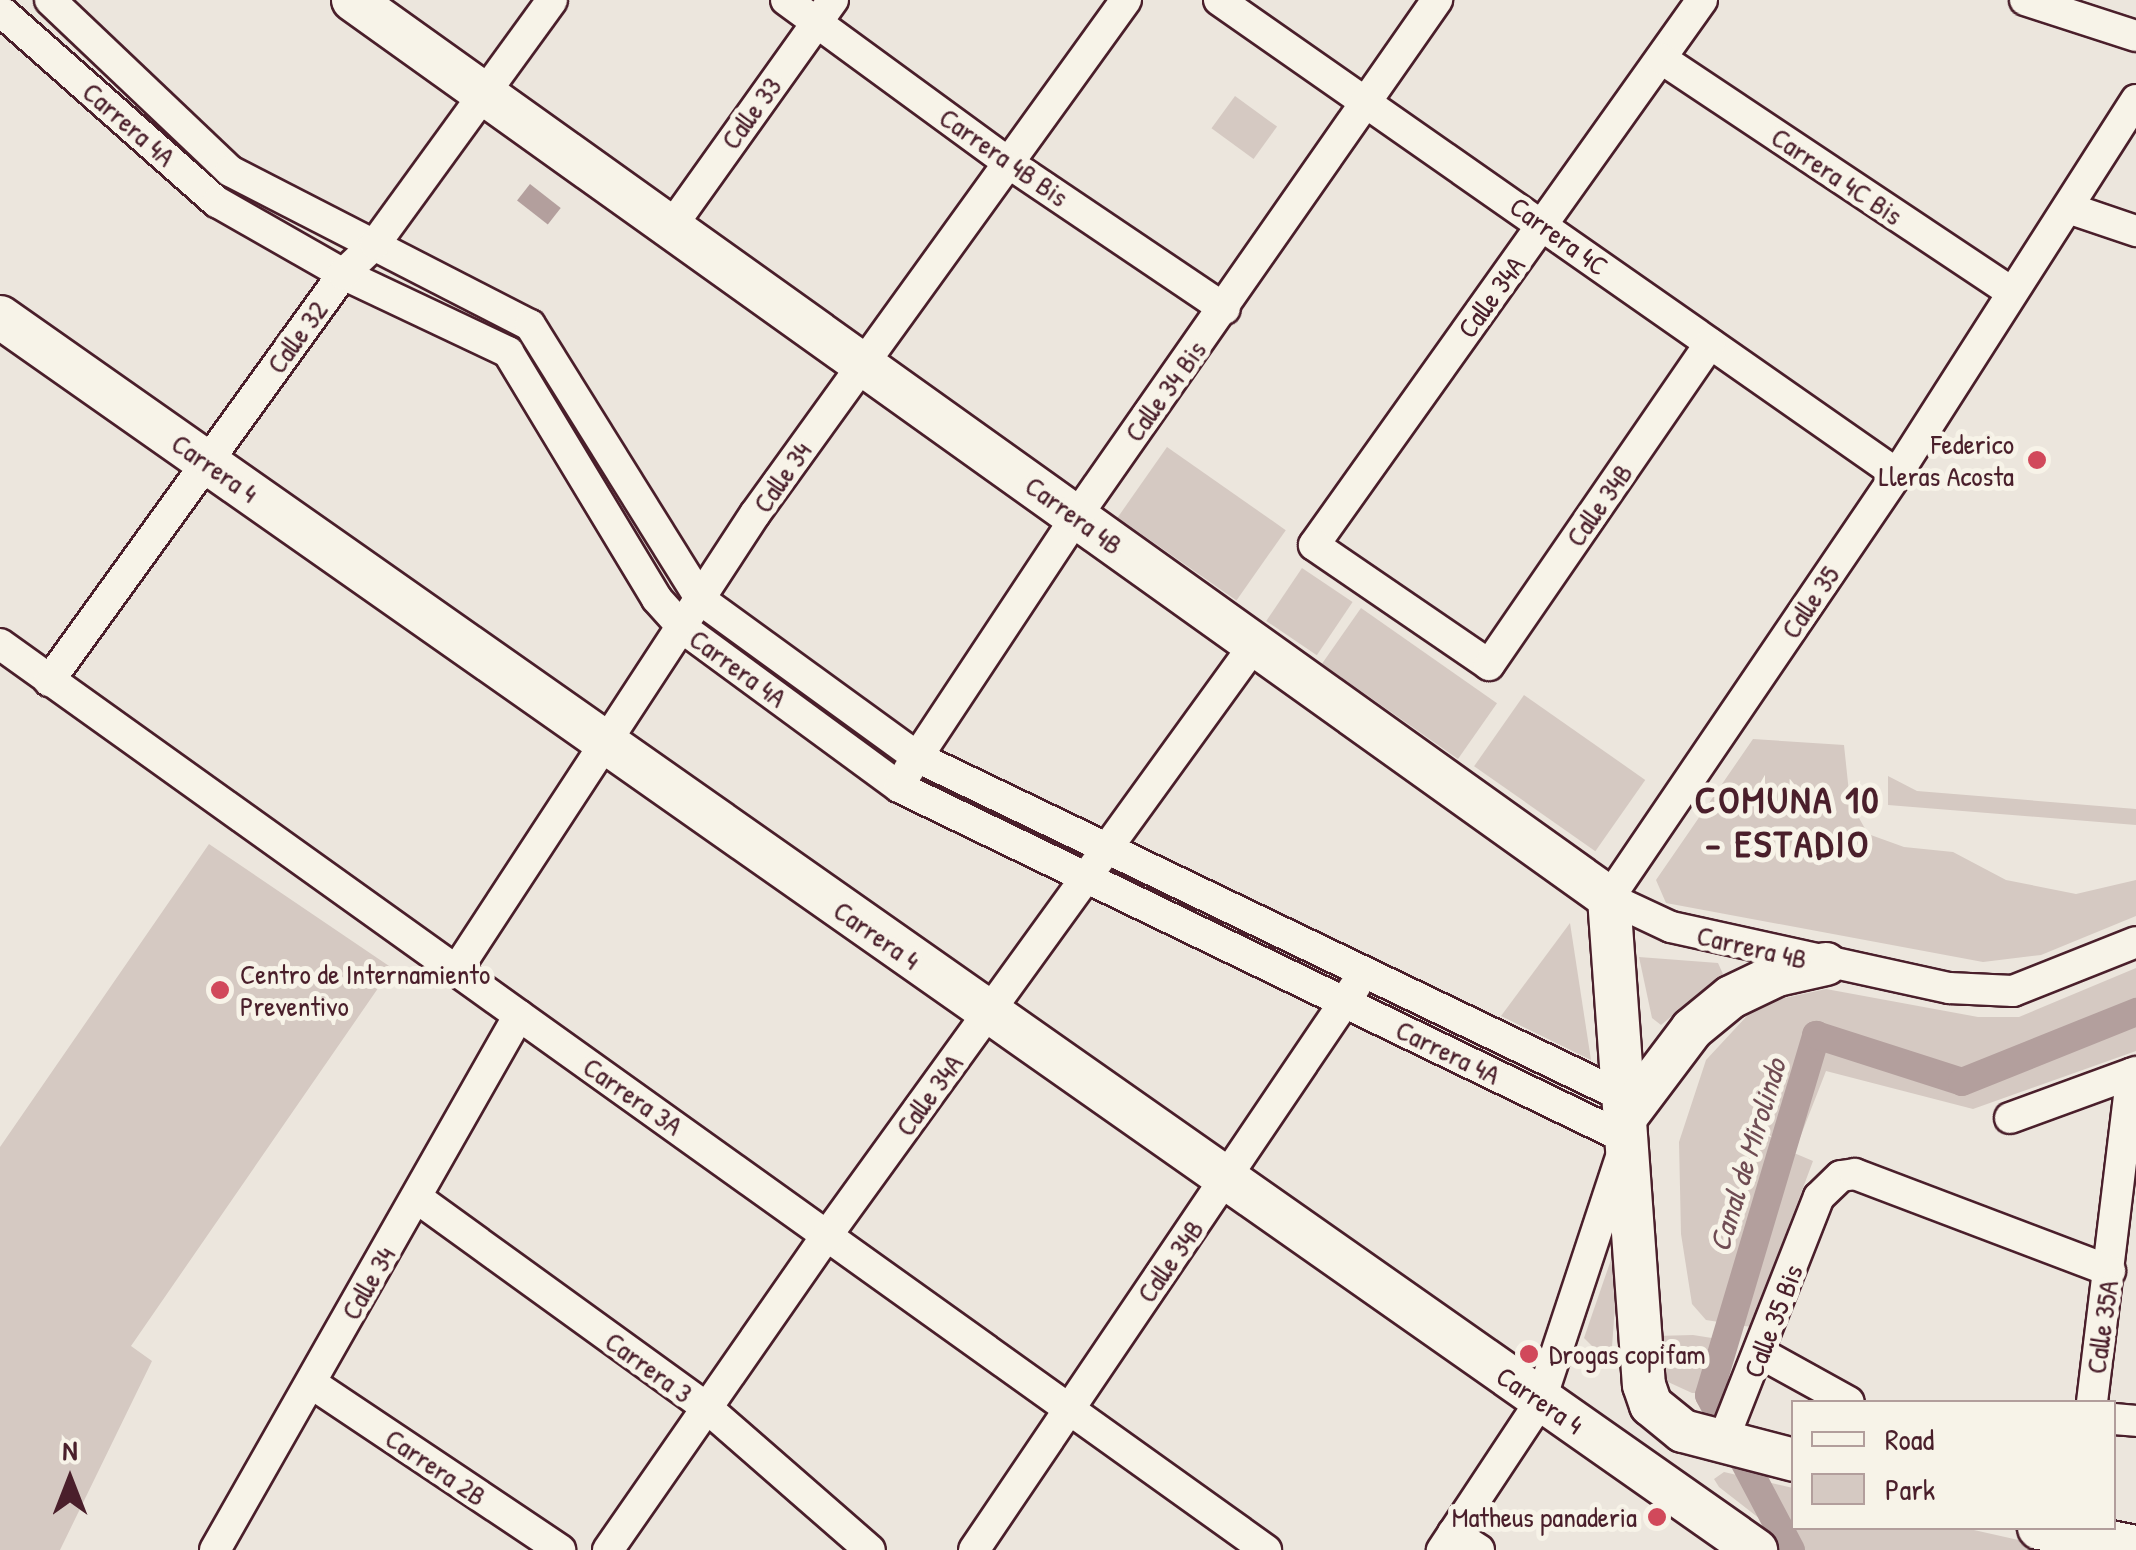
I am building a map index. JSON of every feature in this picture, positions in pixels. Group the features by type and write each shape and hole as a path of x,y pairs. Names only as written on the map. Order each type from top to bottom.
{"main road":[{"name":"Carrera 4B","path":"353,0 1609,898"},
{"name":"Carrera 4","path":"0,316 1540,1402 1660,1478 1756,1550"},
{"path":"1609,898 1644,1385 1651,1405 1712,1440 1791,1459"},
{"path":"1625,1118 1692,1029 1731,998 1776,975 1826,964"},
{"path":"1660,1478 1652,1463 1654,1446 1712,1440"},
{"path":"2060,1530 2136,1548"}],"street":[{"name":"Carrera 4A","path":"50,0 230,170 530,325 701,600 917,757 1366,971 1625,1118"},
{"name":"Calle 32","path":"49,681 343,274 375,244 552,0"},
{"name":"Carrera 4B Bis","path":"786,0 825,11 1010,164 1225,309"},
{"name":"Calle 34","path":"458,968 862,364 1126,0"},
{"name":"Carrera 4C","path":"1219,0 1368,99 1897,474"},
{"name":"Calle 34 Bis","path":"899,786 1076,516 1225,309 1438,0"},
{"name":"Calle 34A","path":"1488,665 1314,545 1702,0"},
{"path":"2025,0 2136,36"},
{"name":"Carrera 4A","path":"5,10 218,202 343,274 508,352 657,599 684,629 899,786 1345,1002 1625,1118"},
{"name":"Calle 33","path":"671,228 825,11"},
{"name":"Carrera 4C Bis","path":"1662,59 2011,292"},
{"name":"Calle 35","path":"1609,898 1897,474 2136,100"},
{"path":"2068,208 2136,231"},
{"name":"Calle 34B","path":"1488,665 1710,344"},
{"name":"Carrera 3A","path":"0,644 1069,1407 1226,1539 1266,1550"},
{"name":"Calle 34A","path":"608,1550 828,1234 1255,644"},
{"name":"Carrera 4B","path":"1609,898 1671,927 1826,964 1950,988 2013,991 2136,942"},
{"name":"Calle 34B","path":"974,1550 1366,971"},
{"name":"Calle 34","path":"215,1550 519,1015"},
{"path":"2010,1118 2134,1073"},
{"name":"Calle 35A","path":"2092,1400 2134,1073"},
{"path":"1479,1550 1448,1541 1540,1402 1625,1118"},
{"name":"Calle 35 Bis","path":"1712,1440 1762,1354 1819,1197 1829,1183 1855,1174 2110,1272"},
{"name":"Carrera 3","path":"416,1198 707,1408 870,1550"},
{"path":"1762,1354 1845,1400"},
{"name":"Carrera 2B","path":"311,1384 560,1550"}],"green space":[{"path":"1235,96 1277,127 1254,159 1211,128"},
{"path":"1167,447 1286,530 1236,601 1118,517"},
{"path":"1302,568 1353,602 1317,655 1266,621"},
{"path":"1361,608 1497,703 1458,759 1322,664"},
{"path":"1524,695 1645,780 1595,851 1474,766"},
{"path":"1753,739 1844,745 1850,802 1868,834 1904,847 1953,852 2006,880 2076,894 2136,880 2136,916 2041,955 1983,962 1666,903 1656,880"},
{"path":"1888,776 1917,791 2136,809 2136,825 1888,805"},
{"name":"Centro de Internamiento Preventivo","path":"209,844 392,968 131,1346 152,1361 60,1550 0,1550 0,1147"},
{"path":"1570,923 1591,1060 1501,1016"},
{"path":"1639,957 1718,963 1723,974 1661,1025 1652,1018"},
{"path":"2136,968 2136,1051 1973,1109 1826,1071 1794,1153 1813,1161 1751,1327 1706,1320 1692,1304 1681,1234 1679,1142 1706,1060 1758,1004 1826,989 1978,1017 2019,1017"},
{"path":"1614,1251 1619,1251 1612,1347 1598,1352 1584,1338"},
{"path":"1693,1335 1737,1342 1719,1364 1715,1393 1692,1393 1655,1376 1655,1336"},
{"path":"1724,1472 1791,1488 1791,1530 1974,1530 2063,1550 1800,1550 1714,1479"}],"shaded area":[{"path":"530,184 561,208 548,225 517,201"}],"waterway":[{"name":"Canal de Mirolindo","path":"1791,1550 1709,1395 1816,1035 1962,1082 2136,1012"}],"place":[{"name":"Federico Lleras Acosta","path":"2037,460"},
{"name":"Centro de Internamiento Preventivo","path":"220,990"},
{"name":"Drogas copifam","path":"1529,1354"},
{"name":"Matheus panaderia","path":"1657,1517"}],"district":[{"name":"COMUNA 10 - ESTADIO","path":"1788,822"}]}
